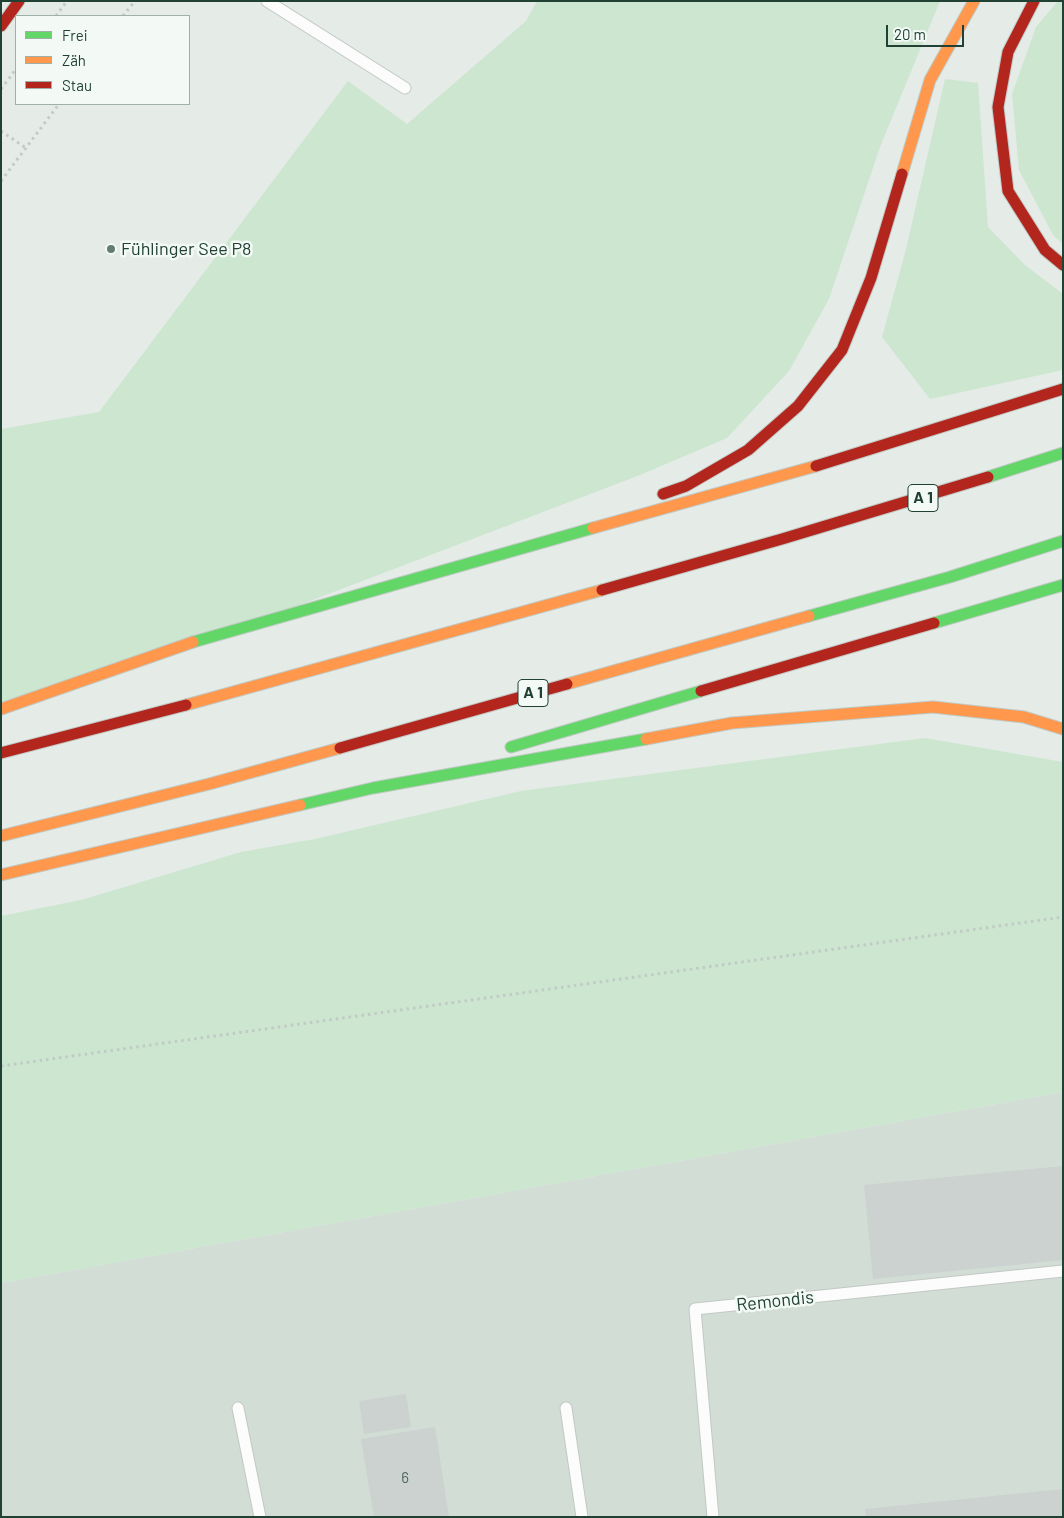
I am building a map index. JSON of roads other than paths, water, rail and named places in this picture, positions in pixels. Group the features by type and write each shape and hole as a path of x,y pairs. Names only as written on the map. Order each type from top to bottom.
{"main road":[{"path":"1,26 19,1"},
{"path":"649,498 686,486 748,450 798,406 842,350 871,278 930,80 967,10 974,1"},
{"path":"1034,1 1008,52 998,107 1008,190 1045,250 1063,264"},
{"path":"1,710 167,650 426,574 786,476 1063,389"},
{"name":"A 1","path":"1,753 286,680 782,539 931,495 1063,453"},
{"path":"426,574 621,508"},
{"name":"A 1","path":"1,836 218,781 940,579 1063,541"},
{"path":"496,752 1063,585"},
{"path":"1,875 373,788 732,722 933,707 1024,717 1063,729"},
{"path":"373,788 477,757"}],"lane":[{"path":"267,1 405,88"},
{"name":"Remondis","path":"712,1517 695,1309 1063,1271"},
{"path":"238,1408 260,1517"},
{"path":"566,1408 582,1517"}],"place":[{"name":"Fühlinger See P8","path":"111,249"}]}
